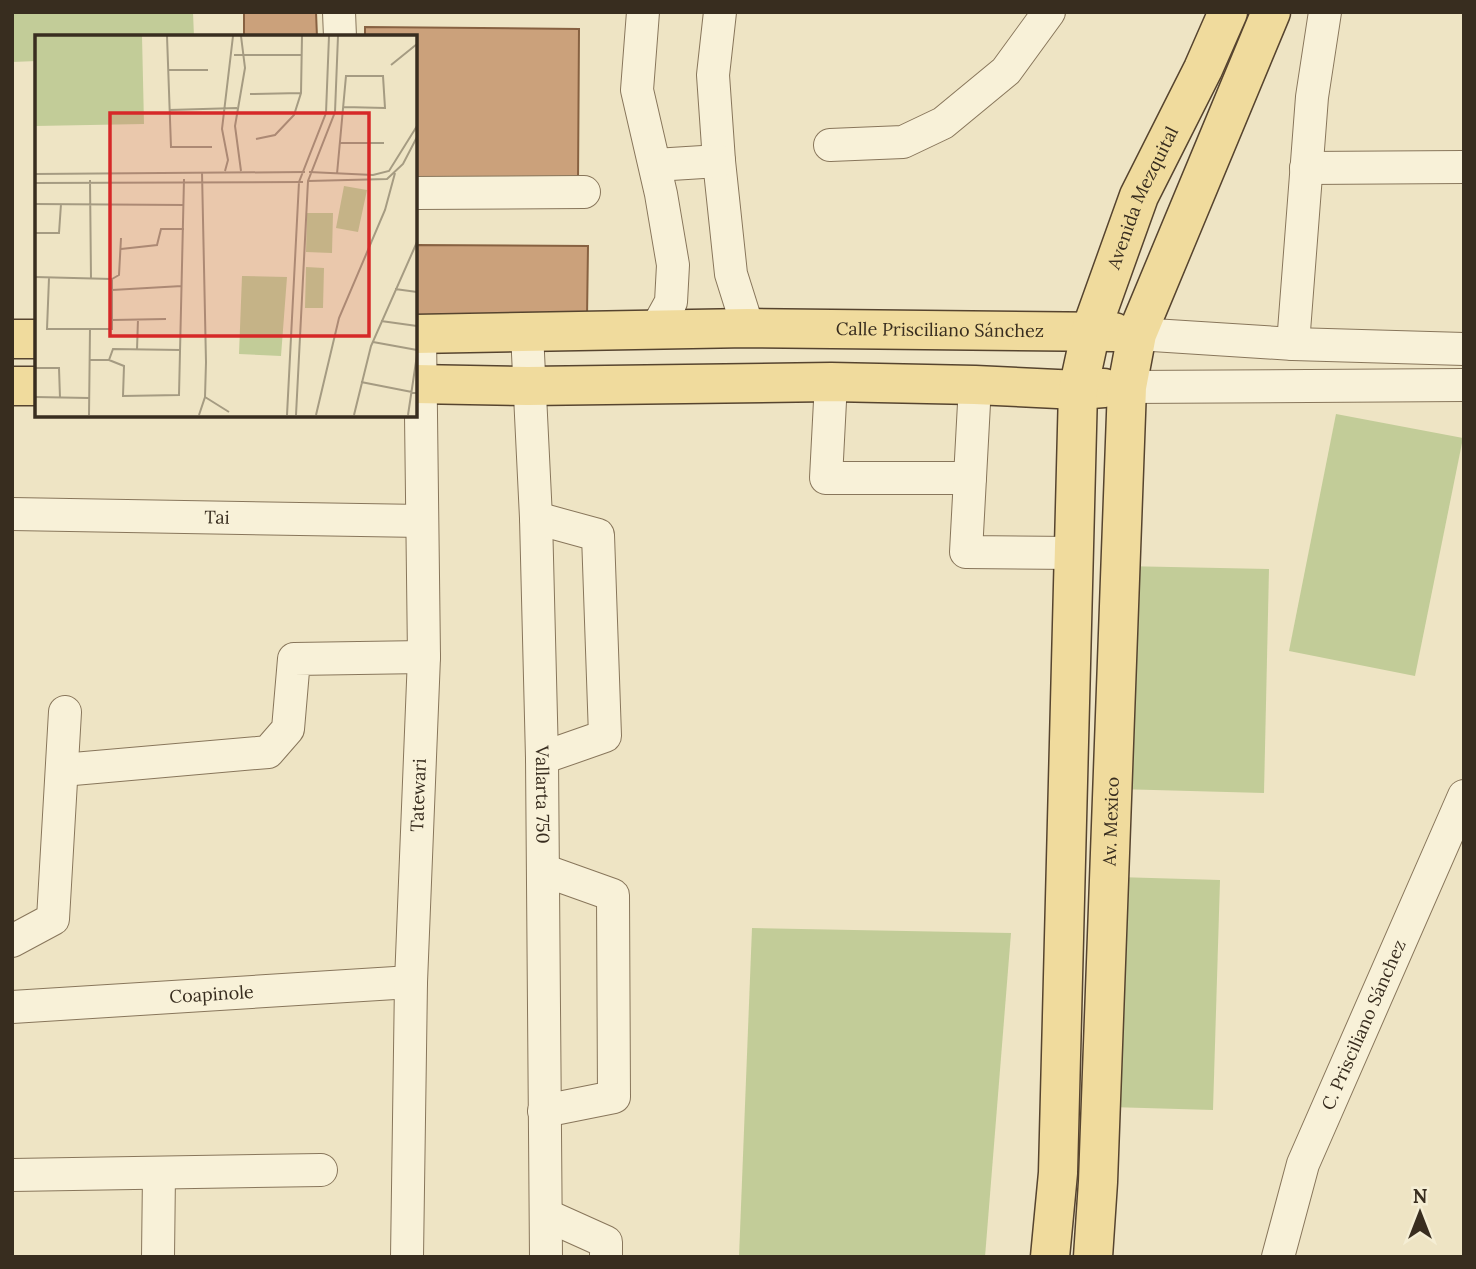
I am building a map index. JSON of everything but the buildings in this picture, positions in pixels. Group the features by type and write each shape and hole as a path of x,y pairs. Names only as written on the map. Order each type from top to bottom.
{"main road":[{"name":"Avenida Mezquital","path":"1078,390 1091,330 1139,196 1203,69 1228,12"},
{"path":"417,384 528,386 831,382 1078,390 1127,387 1137,334 1271,12"},
{"name":"Calle Prisciliano Sánchez","path":"417,334 748,328 1091,330 1137,334"},
{"path":"12,339 35,339"},
{"path":"12,386 35,386"},
{"name":"Av. Mexico","path":"1093,1257 1127,387"},
{"path":"1050,1257 1058,1172 1078,390"}],"street":[{"path":"339,12 340,35"},
{"path":"643,12 637,90 655,165 673,265 671,302 655,331"},
{"path":"720,12 713,75 719,161 731,274 748,328"},
{"path":"830,145 903,142 943,123 1006,71 1049,12"},
{"path":"1293,344 1312,97 1325,12"},
{"path":"655,165 719,161"},
{"path":"1306,168 1464,167"},
{"path":"416,193 584,192"},
{"name":"Vallarta 750","path":"527,333 536,518 542,758 546,1257"},
{"name":"Tatewari","path":"407,1257 411,982 424,657 417,334"},
{"name":"Calle Prisciliano Sánchez","path":"1137,334 1293,344 1464,349"},
{"path":"831,382 826,478 970,478"},
{"path":"975,385 966,552 1073,553"},
{"path":"1127,387 1464,385"},
{"name":"Tai","path":"12,514 422,521"},
{"path":"536,518 598,535 605,736 542,758"},
{"path":"62,771 268,752 288,729 294,659 424,657"},
{"path":"12,941 53,919 65,712"},
{"name":"C. Prisciliano Sánchez","path":"1278,1257 1303,1164 1464,796"},
{"path":"543,870 612,895 614,1097 544,1111"},
{"name":"Coapinole","path":"12,1007 411,982"},
{"path":"12,1175 321,1170"},
{"path":"158,1257 159,1173"},
{"path":"545,1215 606,1242 606,1257"}],"green space":[{"path":"12,12 193,12 194,35 35,35 35,61 12,62"},
{"path":"1336,414 1463,438 1415,676 1289,651"},
{"path":"1122,566 1269,569 1264,793 1117,789"},
{"path":"1117,877 1220,880 1213,1110 1110,1107"},
{"path":"752,928 1011,933 985,1257 739,1257"}]}
